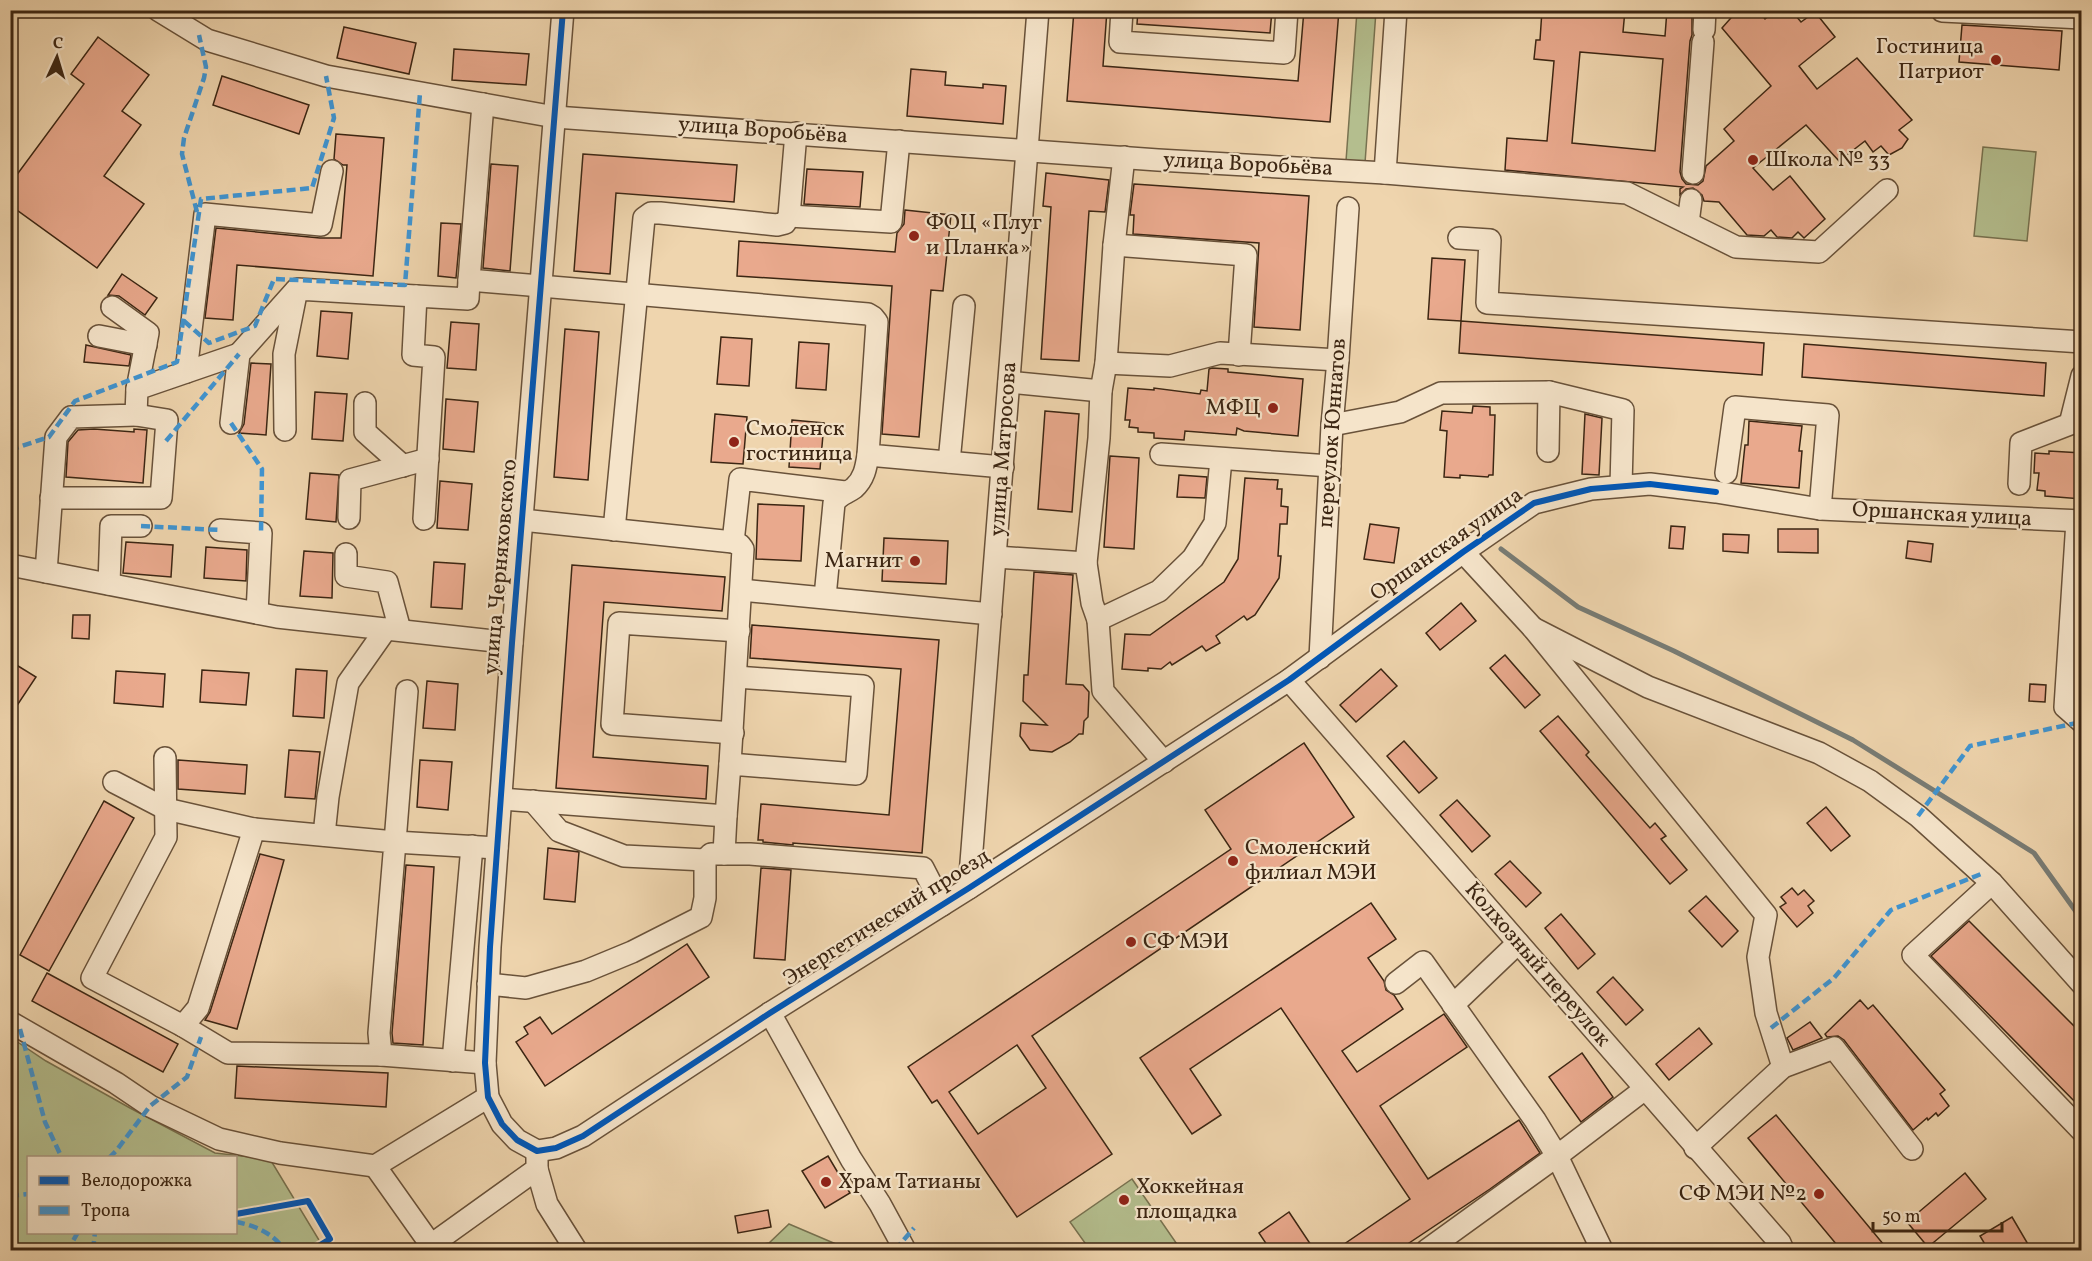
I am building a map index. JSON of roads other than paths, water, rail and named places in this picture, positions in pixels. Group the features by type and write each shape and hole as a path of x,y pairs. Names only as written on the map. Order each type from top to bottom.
{"street":[{"name":"улица Воробьёва","path":"158,10 207,39 326,76 555,117 1385,173 1627,193 1736,246 1819,252 1887,190"},
{"name":"улица Черняховского","path":"537,1160 502,1124 488,1097 485,1063 488,984 512,643 563,10"},
{"name":"улица Матросова","path":"969,888 1038,10"},
{"path":"1122,10 1120,42 1284,52 1287,10"},
{"path":"1385,173 1396,10"},
{"path":"1942,11 2082,18"},
{"path":"1692,172 1704,27"},
{"path":"297,289 468,299 483,104"},
{"path":"614,530 644,218 651,213 777,225 785,223 789,216 796,134"},
{"path":"789,216 891,222 899,141"},
{"path":"1124,157 1086,563 1092,603 1098,620 1103,691 1164,762"},
{"path":"186,372 205,214 321,225 332,171"},
{"path":"1688,223 1691,200"},
{"name":"переулок Юннатов","path":"1320,658 1332,425 1348,208"},
{"path":"1459,238 1490,240 1487,303 2082,342"},
{"path":"1114,245 1246,255 1239,355"},
{"path":"469,280 868,314 873,317 877,322 868,455 864,476 853,488 837,497 834,503 825,597"},
{"path":"137,389 239,354 297,289"},
{"path":"285,430 284,354 297,289"},
{"path":"416,296 413,356 434,357 424,519"},
{"path":"949,462 964,306"},
{"path":"112,307 148,333 137,389 136,415"},
{"path":"99,336 146,345"},
{"path":"1106,363 1170,366 1220,353 1338,360"},
{"path":"231,423 239,354"},
{"path":"2019,484 2021,443 2070,424 2082,376"},
{"path":"1009,382 1101,392"},
{"path":"1548,451 1550,392"},
{"path":"1332,425 1400,412 1441,393 1550,392 1623,410 1621,486"},
{"path":"365,403 364,432 403,466"},
{"path":"1726,473 1735,407 1828,415 1821,509"},
{"path":"46,572 51,498 56,437 71,417 136,415 167,420 161,498 51,498"},
{"path":"1161,454 1330,466"},
{"path":"868,455 1002,467"},
{"path":"349,518 350,480 428,459"},
{"path":"1098,620 1159,591 1193,558 1215,523 1221,459"},
{"path":"733,542 740,479 845,492"},
{"name":"Оршанская улица","path":"1289,681 1463,552 1534,503 1591,489 1650,484 1821,509 2079,521"},
{"path":"488,984 526,988 586,971 632,952 700,917 726,816 733,733 743,549 740,545 733,542 522,520"},
{"path":"2079,521 2065,707 2082,722"},
{"path":"109,584 111,525 141,526"},
{"path":"220,530 261,533 257,613"},
{"path":"1463,552 1533,627 1766,915 1758,957 1766,1012 1782,1067"},
{"path":"324,835 328,797 348,683 393,630 387,582 346,576 346,554"},
{"path":"996,557 1086,563"},
{"path":"10,565 277,617 512,643"},
{"path":"741,590 991,614"},
{"path":"733,733 612,724 619,623 739,631"},
{"path":"1533,627 1648,687 1819,753 1870,781 1918,816 1992,883 2082,984"},
{"path":"730,764 856,774 863,686 736,677"},
{"name":"Энергетический проезд","path":"537,1160 556,1148 583,1136 770,1013 969,888 1289,681"},
{"name":"Колхозный переулок","path":"1289,681 1779,1243 1783,1251"},
{"path":"381,1055 379,1033 407,691"},
{"path":"165,758 166,837 92,978 183,1026 228,1053 381,1055 485,1063"},
{"path":"114,782 166,809 254,829 395,842 497,848"},
{"path":"501,799 726,816"},
{"path":"533,801 559,831 624,856 714,857 750,854 923,868 942,905"},
{"path":"183,1026 198,1008 254,829"},
{"path":"453,1061 472,846"},
{"path":"1992,883 1914,955 2082,1131"},
{"path":"1453,1005 1518,943"},
{"path":"1396,983 1424,962 1535,1120 1557,1156 1602,1251"},
{"path":"770,1013 905,1251"},
{"path":"10,1022 116,1083 150,1106 219,1139 280,1153 375,1166 488,1097"},
{"path":"1695,1148 1782,1067 1834,1048 1912,1149"},
{"path":"1427,1251 1645,1089"},
{"path":"375,1166 431,1245 537,1160 547,1204 575,1250"}],"waterway":[{"path":"1501,549 1578,607 1674,651 1853,740 2034,853 2082,920"}],"place":[{"name":"Гостиница Патриот","path":"1996,60"},
{"name":"Школа № 33","path":"1753,160"},
{"name":"ФОЦ «Плуг и Планка»","path":"914,236"},
{"name":"МФЦ","path":"1273,408"},
{"name":"Смоленск гостиница","path":"734,442"},
{"name":"Магнит","path":"915,561"},
{"name":"Смоленский филиал МЭИ","path":"1233,861"},
{"name":"СФ МЭИ","path":"1131,942"},
{"name":"Храм Татианы","path":"826,1182"},
{"name":"СФ МЭИ №2","path":"1819,1194"},
{"name":"Хоккейная площадка","path":"1124,1200"}]}
